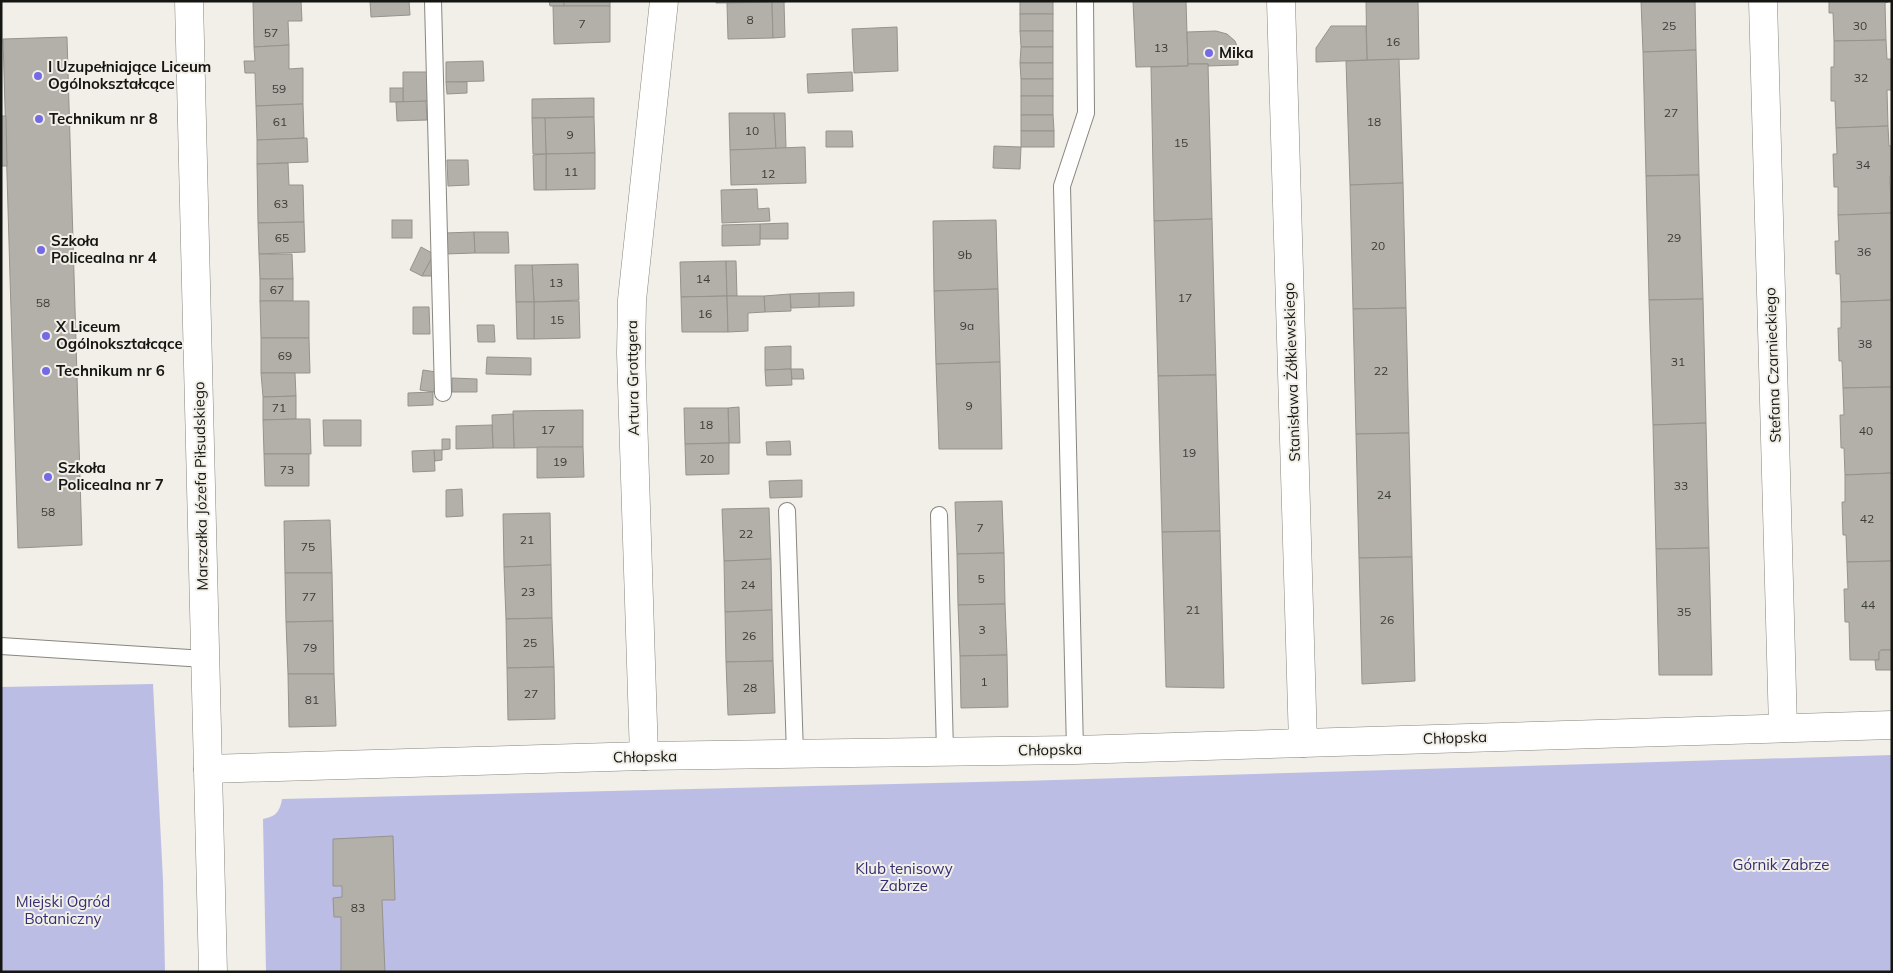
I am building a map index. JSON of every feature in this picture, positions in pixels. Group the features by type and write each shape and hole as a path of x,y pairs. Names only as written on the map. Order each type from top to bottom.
{"street":[{"name":"Marszałka Józefa Piłsudskiego","path":"189,1 212,972"},
{"name":"Artura Grottgera","path":"644,756 631,353 632,300 664,1"},
{"name":"Stanisława Żółkiewskiego","path":"1281,1 1303,743"},
{"name":"Stefana Czarnieckiego","path":"1763,1 1783,728"},
{"name":"Chłopska","path":"208,769 644,756 1075,750 1892,725"}],"lane":[{"path":"433,1 443,393"},
{"path":"1075,750 1062,186 1086,113 1085,1"},
{"path":"787,511 795,754"},
{"path":"939,515 946,752"},
{"path":"1,646 205,659"}],"green space":[{"name":"Miejski Ogród Botaniczny","path":"153,684 163,880 165,972 1,972 1,687"},
{"path":"1892,755 1892,972 266,972 263,819 271,817 276,813 282,799 1022,781"}],"building":[{"path":"253,1 301,1 302,21 288,21 289,45 254,47"},
{"path":"370,1 409,1 410,15 371,17"},
{"path":"549,1 564,1 564,6 550,6"},
{"path":"564,1 610,1 610,6 564,6"},
{"path":"716,1 786,1 786,2 716,3"},
{"path":"1020,1 1053,1 1053,14 1020,14"},
{"path":"1133,1 1186,1 1188,66 1136,67"},
{"path":"1366,1 1418,1 1419,59 1367,60"},
{"path":"1641,1 1695,1 1696,50 1643,52"},
{"path":"1829,1 1891,1 1885,3 1886,40 1834,41 1833,13 1829,13"},
{"path":"772,2 773,38 728,39 727,3"},
{"path":"772,2 784,2 785,37 773,38"},
{"path":"553,6 610,6 610,42 554,44"},
{"path":"1020,14 1053,14 1053,31 1020,31"},
{"path":"1331,26 1366,26 1367,60 1316,62 1316,48"},
{"path":"897,27 898,71 854,73 852,29"},
{"path":"1020,31 1053,31 1053,47 1021,47"},
{"path":"1216,31 1227,34 1235,41 1238,49 1238,65 1208,66 1208,64 1188,64 1187,32"},
{"path":"67,37 82,545 18,548 3,39"},
{"path":"1886,40 1887,59 1892,59 1892,90 1887,90 1888,126 1836,128 1835,101 1831,101 1831,67 1834,67 1834,41"},
{"path":"289,45 289,69 303,68 303,104 256,106 255,73 245,73 244,61 255,61 254,47"},
{"path":"1021,47 1053,47 1053,63 1020,63"},
{"path":"1696,50 1699,175 1646,176 1643,52"},
{"path":"1399,59 1403,183 1350,185 1346,61"},
{"path":"483,61 484,81 446,82 446,62"},
{"path":"1020,63 1053,63 1053,79 1021,79"},
{"path":"1188,64 1208,64 1212,219 1154,221 1151,67 1188,66"},
{"path":"403,72 431,72 431,101 403,102"},
{"path":"852,72 853,91 808,93 807,74"},
{"path":"1021,79 1053,79 1053,96 1021,96"},
{"path":"446,82 467,82 467,93 447,94"},
{"path":"390,88 403,88 403,102 390,102"},
{"path":"1021,96 1053,96 1053,115 1021,115"},
{"path":"594,98 594,117 532,118 532,99"},
{"path":"426,101 427,120 397,121 396,102"},
{"path":"303,104 304,138 257,140 256,106"},
{"path":"729,113 774,113 776,149 730,150"},
{"path":"774,113 785,113 786,148 776,149"},
{"path":"1021,115 1053,115 1054,131 1021,131"},
{"path":"1,116 6,116 7,166 1,166"},
{"path":"594,117 595,153 546,154 545,118"},
{"path":"532,118 545,118 546,154 533,154"},
{"path":"1888,126 1889,146 1892,146 1892,176 1890,176 1891,213 1838,215 1838,187 1834,187 1833,154 1837,154 1836,128"},
{"path":"826,131 852,131 853,147 826,147"},
{"path":"1021,131 1054,131 1054,147 1021,147"},
{"path":"307,138 308,162 257,164 257,140"},
{"path":"994,146 1021,147 1020,169 993,168"},
{"path":"805,147 806,183 731,185 730,150"},
{"path":"595,153 595,189 546,190 546,154"},
{"path":"546,154 546,190 534,190 533,155"},
{"path":"447,160 468,160 469,185 448,186"},
{"path":"288,163 289,185 303,185 304,222 258,223 257,164"},
{"path":"1699,175 1703,299 1649,300 1646,176"},
{"path":"1403,183 1406,308 1353,309 1350,185"},
{"path":"757,189 758,209 769,208 770,221 722,223 721,190"},
{"path":"1891,213 1892,300 1841,302 1840,274 1836,274 1835,241 1839,241 1838,215"},
{"path":"1212,219 1216,375 1158,376 1154,221"},
{"path":"392,220 412,220 412,238 392,238"},
{"path":"996,220 998,289 934,291 933,221"},
{"path":"304,222 305,252 259,254 258,223"},
{"path":"788,223 788,239 760,239 760,224"},
{"path":"760,224 760,245 722,246 722,225"},
{"path":"474,232 475,253 445,254 445,233"},
{"path":"474,232 508,232 509,253 475,253"},
{"path":"421,247 434,254 422,276 410,270"},
{"path":"259,254 292,254 293,279 260,279"},
{"path":"433,256 436,276 422,276"},
{"path":"726,261 727,296 681,297 680,262"},
{"path":"726,261 736,261 737,296 727,296"},
{"path":"578,264 579,300 534,302 532,265"},
{"path":"515,265 532,265 534,302 516,302"},
{"path":"260,279 293,279 293,301 260,301"},
{"path":"998,289 1000,362 936,364 934,291"},
{"path":"854,292 854,306 819,307 819,293"},
{"path":"819,293 819,307 791,308 790,294"},
{"path":"790,294 791,311 765,312 764,296"},
{"path":"727,296 728,332 682,332 681,297"},
{"path":"727,296 764,296 765,312 748,313 748,331 728,332"},
{"path":"1703,299 1706,423 1653,425 1649,300"},
{"path":"1892,300 1892,387 1843,388 1842,361 1839,361 1838,328 1841,328 1841,302"},
{"path":"260,301 309,301 309,338 261,338"},
{"path":"579,301 580,338 534,339 534,302"},
{"path":"516,302 534,302 534,339 517,339"},
{"path":"413,307 429,307 430,334 413,334"},
{"path":"1406,308 1409,433 1356,434 1353,309"},
{"path":"477,325 494,325 495,342 478,342"},
{"path":"261,338 309,338 310,373 261,373"},
{"path":"791,346 791,369 765,370 765,347"},
{"path":"487,357 531,358 531,375 486,374"},
{"path":"1000,362 1002,449 939,449 936,364"},
{"path":"791,369 803,369 804,379 792,379"},
{"path":"791,369 792,385 766,386 765,370"},
{"path":"423,370 436,372 434,392 420,390"},
{"path":"261,373 295,373 296,396 263,397"},
{"path":"1216,375 1220,531 1162,532 1158,376"},
{"path":"452,378 477,379 477,392 452,392"},
{"path":"1892,387 1892,473 1845,475 1844,448 1841,448 1840,415 1844,415 1843,388"},
{"path":"433,392 433,405 408,406 408,393"},
{"path":"296,396 296,419 263,420 263,397"},
{"path":"739,407 740,443 729,443 728,408"},
{"path":"684,408 728,408 729,443 685,444"},
{"path":"583,410 583,447 514,448 513,411"},
{"path":"513,414 514,448 493,448 492,415"},
{"path":"310,419 311,454 264,454 263,420"},
{"path":"323,420 361,420 361,446 324,446"},
{"path":"1706,423 1709,548 1656,549 1653,425"},
{"path":"492,425 493,448 456,449 456,426"},
{"path":"1409,433 1412,557 1359,558 1356,434"},
{"path":"442,439 450,439 450,449 442,450"},
{"path":"790,441 791,455 767,455 766,442"},
{"path":"729,443 729,474 686,475 685,444"},
{"path":"537,447 583,447 584,477 537,478"},
{"path":"434,450 442,450 442,460 435,461"},
{"path":"434,450 435,471 413,472 412,451"},
{"path":"264,454 309,454 309,486 265,486"},
{"path":"1892,473 1892,561 1847,562 1846,535 1843,535 1842,502 1845,502 1845,475"},
{"path":"802,480 802,497 770,498 769,481"},
{"path":"462,489 463,516 446,517 446,490"},
{"path":"1002,501 1004,553 957,554 955,502"},
{"path":"769,508 771,559 724,561 722,509"},
{"path":"550,513 551,565 504,567 503,514"},
{"path":"330,520 332,573 285,573 284,521"},
{"path":"1220,531 1224,688 1166,687 1162,532"},
{"path":"1709,548 1712,675 1659,675 1656,549"},
{"path":"1004,553 1005,604 958,605 957,554"},
{"path":"1412,557 1415,681 1362,684 1359,558"},
{"path":"771,559 772,610 725,612 724,561"},
{"path":"1892,561 1892,650 1881,650 1879,652 1879,660 1850,660 1849,622 1845,622 1844,589 1848,589 1847,562"},
{"path":"551,565 552,618 506,619 504,567"},
{"path":"285,573 332,573 333,621 286,622"},
{"path":"1005,604 1007,655 960,656 958,605"},
{"path":"772,610 773,661 726,662 725,612"},
{"path":"552,618 554,667 507,668 506,619"},
{"path":"333,621 334,674 288,674 286,622"},
{"path":"1881,650 1892,650 1892,670 1876,670 1875,660 1879,660 1879,652"},
{"path":"1007,655 1008,707 961,708 960,656"},
{"path":"773,661 775,713 728,715 726,662"},
{"path":"554,667 555,719 508,720 507,668"},
{"path":"288,674 334,674 336,726 289,727"},
{"path":"393,836 395,900 382,900 385,972 341,972 341,917 334,917 333,898 342,897 342,886 333,886 333,839"}],"place":[{"name":"Mika","path":"1209,53"},
{"name":"I Uzupełniające Liceum Ogólnokształcące","path":"38,76"},
{"name":"Technikum nr 8","path":"39,119"},
{"name":"Szkoła Policealna nr 4","path":"41,250"},
{"name":"X Liceum Ogólnokształcące","path":"46,336"},
{"name":"Technikum nr 6","path":"46,371"},
{"name":"Szkoła Policealna nr 7","path":"48,477"}],"park label":[{"name":"Górnik Zabrze","path":"1781,865"},
{"name":"Klub tenisowy Zabrze","path":"904,878"}]}
